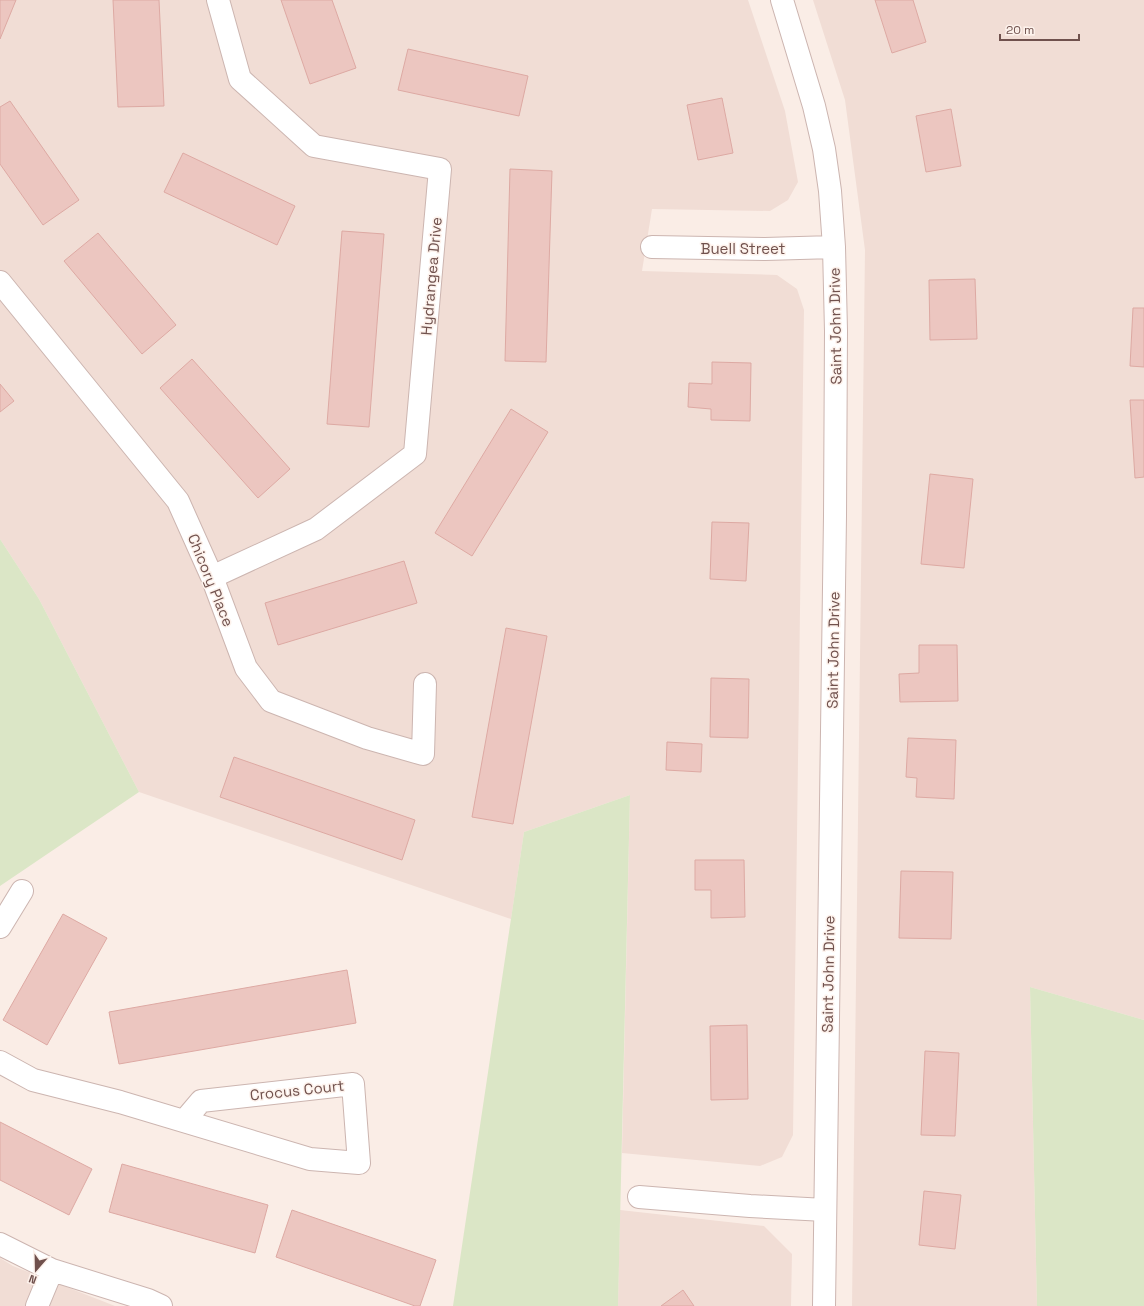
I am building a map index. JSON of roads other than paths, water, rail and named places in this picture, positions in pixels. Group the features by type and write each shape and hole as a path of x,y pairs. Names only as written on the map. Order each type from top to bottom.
{"street":[{"name":"Hydrangea Drive","path":"212,577 316,529 415,454 440,169 314,146 240,79 218,0"},
{"name":"Saint John Drive","path":"782,0 791,25 814,106 824,149 830,191 834,247 836,331 835,516 824,1306"},
{"name":"Buell Street","path":"652,247 765,249 834,247"},
{"name":"Chicory Place","path":"0,282 178,501 212,577 246,668 271,701 367,738 422,754 425,684"},
{"path":"0,927 22,891"},
{"name":"Crocus Court","path":"0,1062 33,1080 120,1102 310,1159 359,1163 353,1084 201,1101 184,1121"},
{"path":"639,1197 750,1206 825,1210"},
{"path":"0,1244 52,1270 148,1300 161,1306"},
{"path":"37,1306 52,1270"}]}
